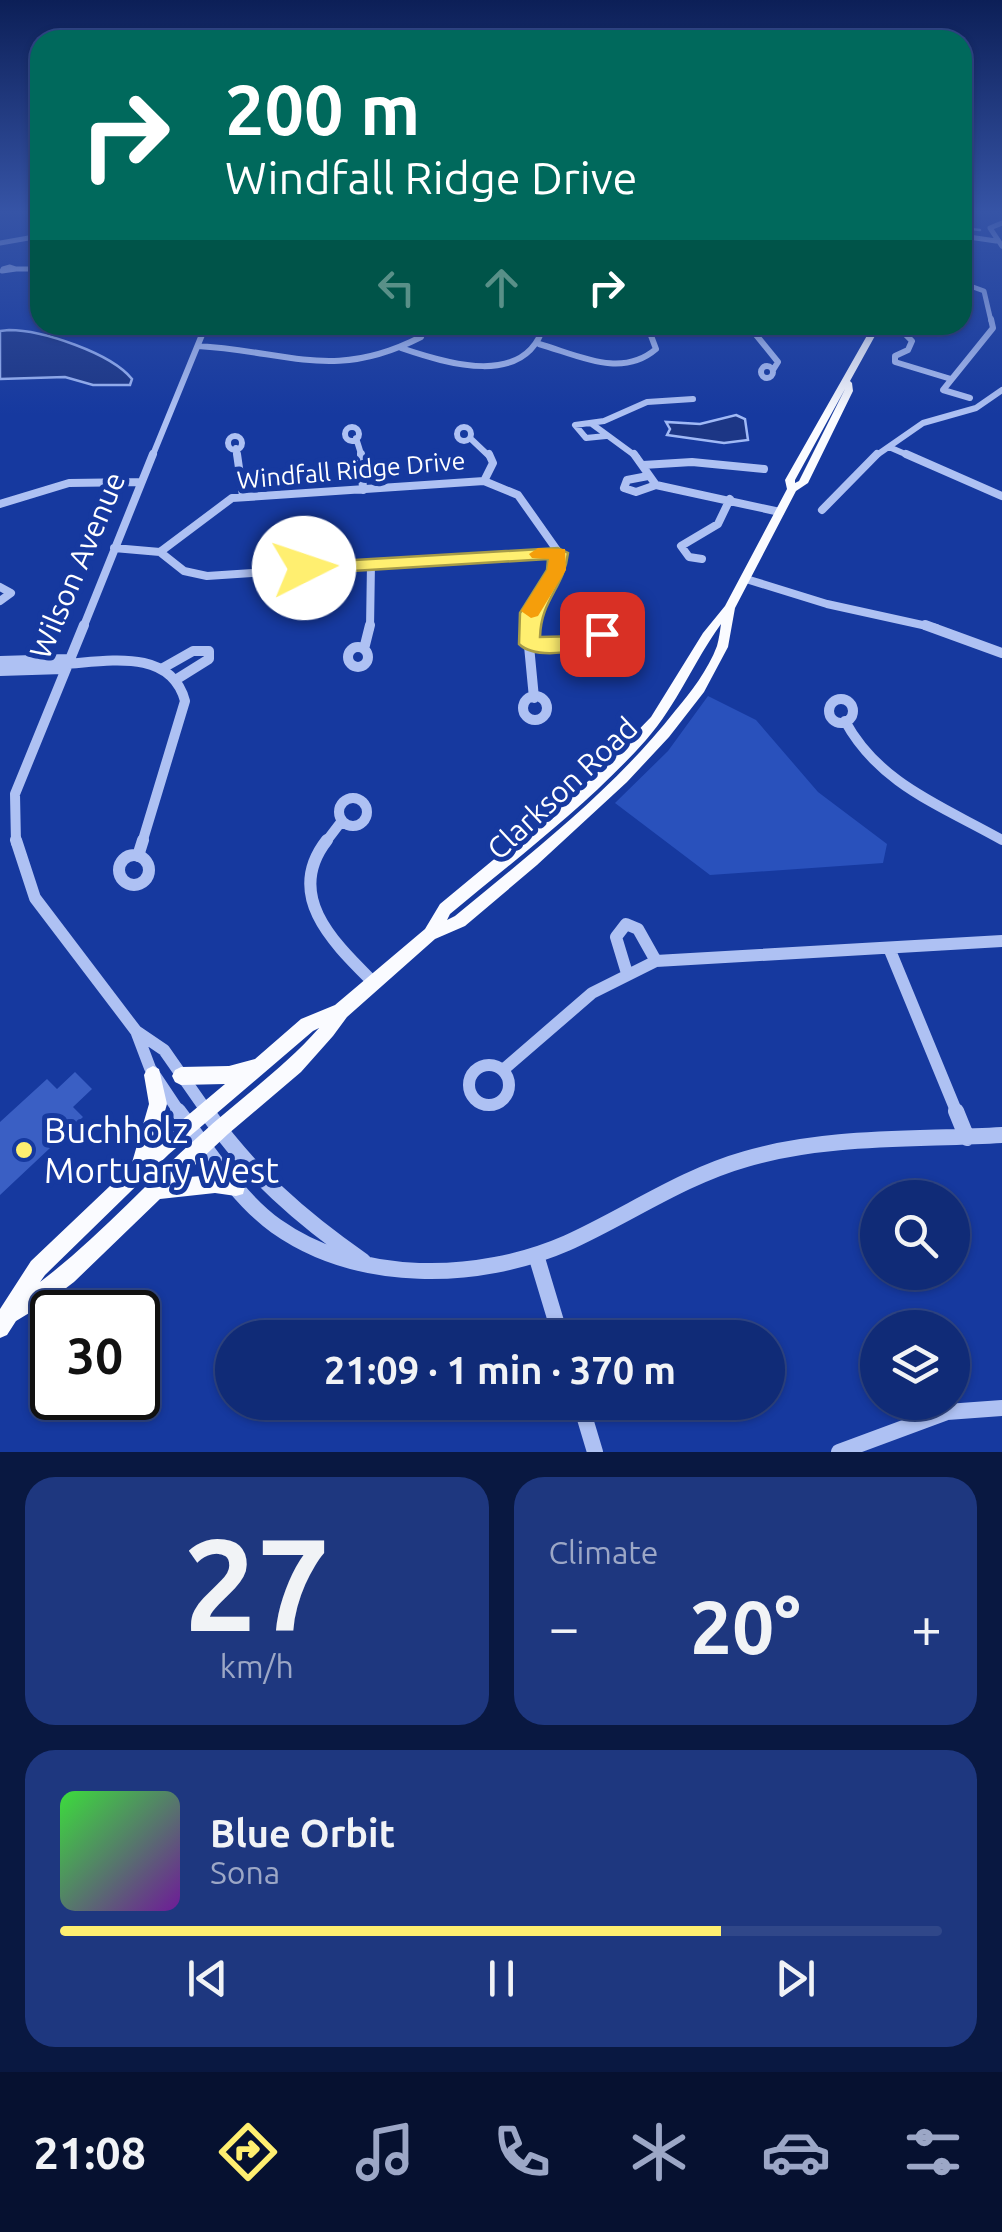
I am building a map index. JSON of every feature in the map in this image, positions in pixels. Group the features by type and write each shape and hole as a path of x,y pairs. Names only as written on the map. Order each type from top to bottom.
{"main road":[{"name":"Clarkson Road","path":"7,1320 38,1268 138,1170 307,1025 341,1011 430,934 460,921 649,752 702,681 731,624 730,608 792,489 803,483 850,391 848,382 872,335"},
{"name":"Clarkson Road","path":"7,1320 57,1286 204,1143 324,1040 341,1011"},
{"path":"181,1076 229,1075 261,1065"},
{"path":"138,1170 158,1104 153,1075"},
{"path":"154,1191 216,1184 236,1186"}],"street":[{"path":"970,398 943,390 993,328 984,291 972,287"},
{"name":"Wilson Avenue","path":"202,335 15,794 16,846 35,898 136,1031 164,1050 219,1130 300,1217 363,1261"},
{"path":"197,348 249,351 322,366 362,362 401,348 422,335"},
{"path":"401,348 445,363 486,366 520,359 538,344 541,335"},
{"path":"538,344 596,362 636,362 656,349 651,335"},
{"path":"756,335 778,362 773,370"},
{"path":"906,335 912,341 908,350 895,356 894,362 951,379"},
{"path":"822,510 888,447 918,425 978,407 1002,390"},
{"path":"592,424 639,404 693,399"},
{"path":"606,436 590,439 575,428 580,422 592,424 643,465 656,485"},
{"path":"356,438 361,444 364,490"},
{"path":"470,438 488,451 493,463 484,481"},
{"path":"888,447 1002,496"},
{"path":"236,448 243,496"},
{"path":"643,465 692,462 764,470"},
{"path":"648,476 628,480 624,488 636,492 656,485 780,512"},
{"name":"Windfall Ridge Drive","path":"160,552 190,533 217,504 243,496 484,481 518,496 558,553"},
{"path":"0,504 27,495 140,484"},
{"path":"702,559 690,557 681,546 718,524 730,499"},
{"path":"114,548 160,552 184,572 207,576 558,553 557,570 530,613 534,698"},
{"path":"364,649 370,638 372,563"},
{"path":"746,580 827,604 951,630 1002,653"},
{"path":"0,587 11,593 0,601"},
{"path":"529,644 589,642"},
{"path":"163,668 193,651 209,651 204,664 177,679"},
{"path":"0,662 135,662 163,668 177,679 185,702 138,856"},
{"path":"0,671 65,664"},
{"path":"845,721 854,739 908,792 1002,840"},
{"path":"341,822 315,857 308,900 320,929 374,983"},
{"path":"626,970 616,936 626,924 638,929 656,961"},
{"path":"503,1070 567,1007 626,970 656,961 1002,941"},
{"path":"889,948 967,1138"},
{"name":"Wilson Avenue","path":"136,1031 144,1062 153,1075 236,1186 277,1227 314,1248 363,1261 436,1272 488,1267 536,1256 697,1178 749,1158 786,1150 1002,1135"},
{"path":"536,1256 556,1320"},
{"path":"839,1452 947,1412 1002,1408"},
{"path":"585,1420 595,1452"}],"shaded area":[{"path":"0,331 23,331 93,352 122,369 132,379 130,385 93,385 65,377 0,379"},
{"path":"736,415 745,419 748,440 724,443 667,435 670,429 666,422 700,424"},
{"path":"708,696 756,720 818,792 887,844 883,863 710,875 615,803 668,751"}],"building":[{"name":"Buchholz Mortuary West","path":"75,1072 92,1089 73,1107 83,1117 0,1195 0,1122 47,1079 57,1089"}],"slow traffic":[{"path":"531,611 557,570 558,553 538,554"}],"place":[{"name":"Buchholz Mortuary West","path":"24,1150"}],"route":[{"path":"304,568 558,553 557,570 530,613 529,644 589,642 591,637 602,634"}]}
